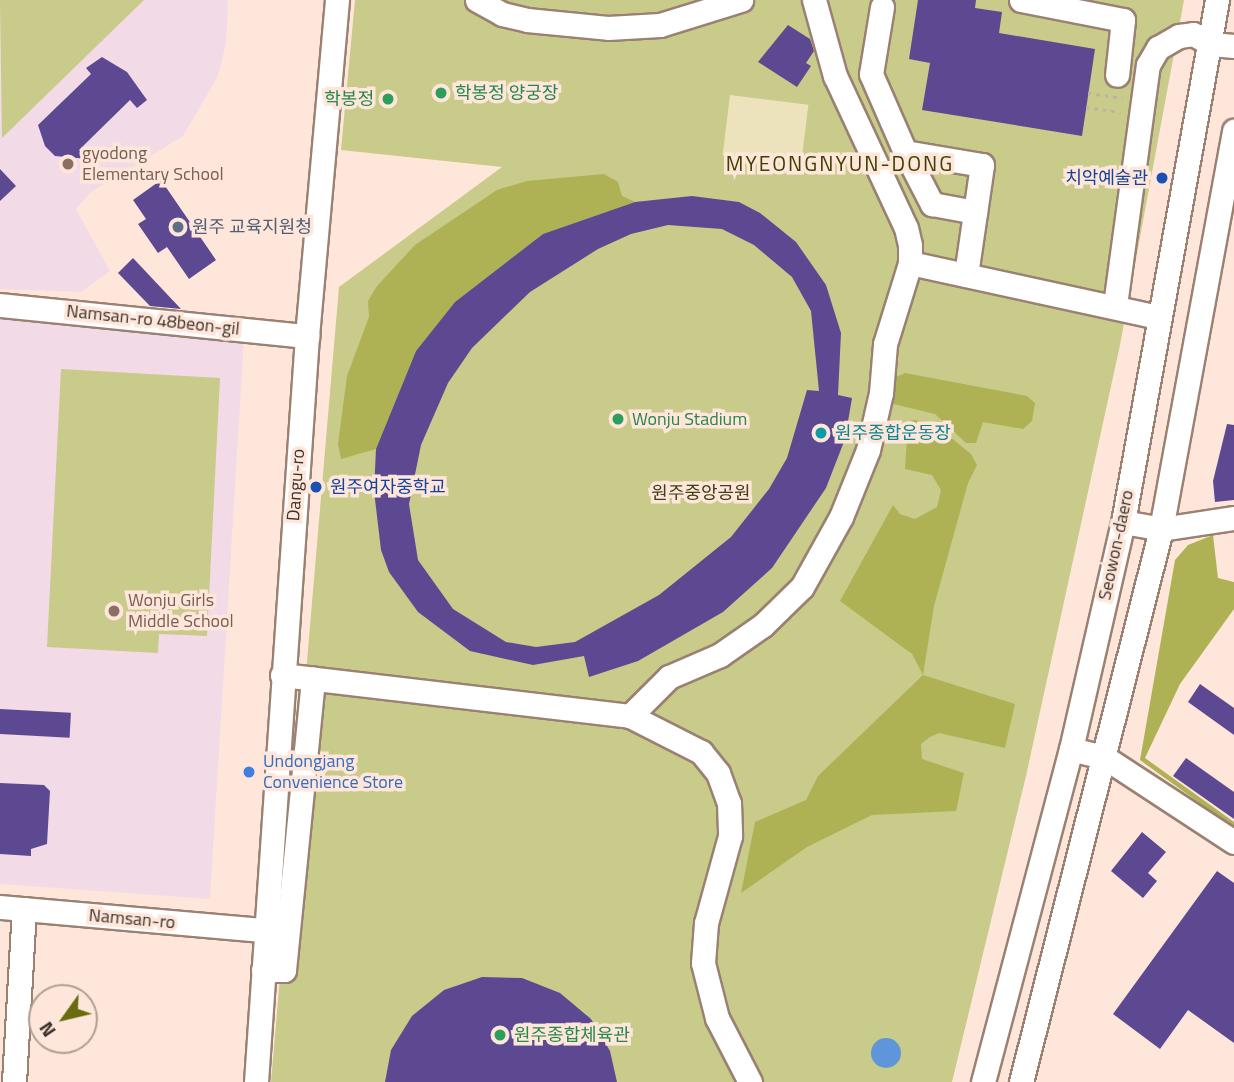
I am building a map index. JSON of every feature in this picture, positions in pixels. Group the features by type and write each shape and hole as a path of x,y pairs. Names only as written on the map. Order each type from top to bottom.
{"street":[{"name":"Dangu-ro","path":"256,1082 307,336 337,0"},
{"path":"477,0 502,14 527,20 608,28 660,25 741,0"},
{"path":"630,716 669,677 720,655 763,625 802,587 841,517 868,450 892,309 910,263 906,228 835,76 814,0"},
{"path":"1021,0 1123,20 1117,75"},
{"name":"Seowon-daero","path":"983,1082 1071,749 1123,522 1217,0"},
{"path":"882,7 871,74 905,152 932,204 975,212"},
{"path":"1115,305 1140,107 1148,65 1158,47 1170,38 1193,34 1211,44 1234,46"},
{"path":"1021,1082 1161,529 1234,131"},
{"path":"905,152 982,165 966,275"},
{"path":"910,263 1115,305 1158,317"},
{"name":"Namsan-ro 48beon-gil","path":"0,305 307,336"},
{"path":"1123,522 1161,529 1234,518"},
{"path":"282,675 630,716 701,752 718,773 729,803 730,836 706,923 703,963 717,1018 750,1082"},
{"path":"263,970 284,970 313,678"},
{"path":"1071,749 1104,757 1234,842"},
{"name":"Namsan-ro","path":"0,907 265,930"},
{"path":"14,1082 24,909"}],"path":[{"path":"1088,93 1140,107"},
{"path":"1086,107 1140,107"}],"shaded area":[{"name":"gyodong Elementary School","path":"0,0 228,0 226,43 218,76 183,136 91,192 76,209 110,271 81,292 0,289"},
{"name":"Wonju Girls Middle School","path":"0,315 244,338 210,899 0,884"}],"green space":[{"path":"0,0 144,0 2,138"},
{"name":"원주중앙공원","path":"355,0 1184,0 1120,345 1026,776 952,1082 271,1082 339,287 502,167 341,150"},
{"path":"604,174 618,182 622,196 635,202 543,234 455,302 416,351 376,449 341,459 338,444 347,376 369,317 368,301 377,286 415,245 497,190 527,181"},
{"path":"61,369 220,378 207,636 159,634 158,653 47,647"},
{"path":"905,373 1027,396 1035,403 1032,421 1023,429 983,422 976,443 966,443 935,414 889,403 894,378"},
{"path":"914,420 933,423 971,454 977,465 968,483 934,606 923,675 912,654 840,601 893,505 900,514 915,519 937,507 941,490 932,475 905,469 908,422"},
{"path":"1213,535 1218,578 1234,582 1234,609 1180,684 1145,758 1234,822 1234,828 1140,760 1175,560 1188,545"},
{"path":"923,675 1015,704 1005,748 939,733 921,744 922,759 964,773 956,811 872,815 807,847 741,893 755,822 806,800 818,776"}],"sand":[{"path":"730,95 808,105 801,165 723,156"}],"water":[{"path":"886,1038 897,1042 901,1053 897,1064 886,1068 875,1064 871,1053 875,1042"}],"building":[{"path":"918,0 976,0 975,8 1002,12 999,33 1095,49 1082,136 922,110 930,63 909,59"},
{"path":"788,25 810,39 814,51 806,63 811,66 797,87 758,62"},
{"path":"102,57 127,72 147,100 137,108 130,100 79,150 88,159 55,156 45,146 38,125 91,74 86,68"},
{"path":"0,169 16,186 0,201"},
{"path":"161,180 216,260 189,279 167,247 158,253 138,224 146,219 133,200"},
{"name":"원주종합운동장","path":"692,196 739,202 760,213 796,242 826,285 841,333 838,395 852,398 845,439 826,488 772,568 723,612 638,661 589,677 584,656 533,665 470,651 418,612 389,572 381,550 374,491 376,449 416,351 455,302 543,234 635,202","holes":["668,225 722,229 754,245 792,277 811,311 819,391 807,390 787,458 769,489 731,537 659,595 575,642 536,647 506,642 453,609 418,560 409,504 421,445 448,383 472,348 530,292 598,249 631,234"]},
{"path":"133,258 181,309 150,306 118,273"},
{"path":"1227,424 1234,425 1234,500 1215,502 1213,481"},
{"path":"1200,684 1234,708 1234,735 1188,702"},
{"path":"0,709 71,713 70,738 0,734"},
{"path":"1186,758 1234,792 1234,819 1173,776"},
{"path":"0,783 44,785 50,791 47,844 31,849 31,856 0,854"},
{"path":"1142,832 1166,852 1148,873 1157,881 1143,898 1111,871"},
{"path":"1217,871 1234,883 1234,1043 1188,1010 1160,1049 1113,1014"},
{"name":"원주종합체육관","path":"482,977 522,978 560,993 591,1019 610,1051 617,1082 385,1082 391,1050 412,1016 444,990"}],"place":[{"name":"학봉정 양궁장","path":"441,93"},
{"name":"학봉정","path":"388,99"},
{"name":"gyodong Elementary School","path":"68,164"},
{"name":"치악예술관","path":"1162,178"},
{"name":"원주 교육지원청","path":"178,227"},
{"name":"Wonju Stadium","path":"618,419"},
{"name":"원주종합운동장","path":"821,433"},
{"name":"원주여자중학교","path":"316,487"},
{"name":"Wonju Girls Middle School","path":"114,611"},
{"name":"Undongjang Convenience Store","path":"249,772"},
{"name":"원주종합체육관","path":"500,1035"}],"district":[{"name":"MYEONGNYUN-DONG","path":"840,163"}]}
